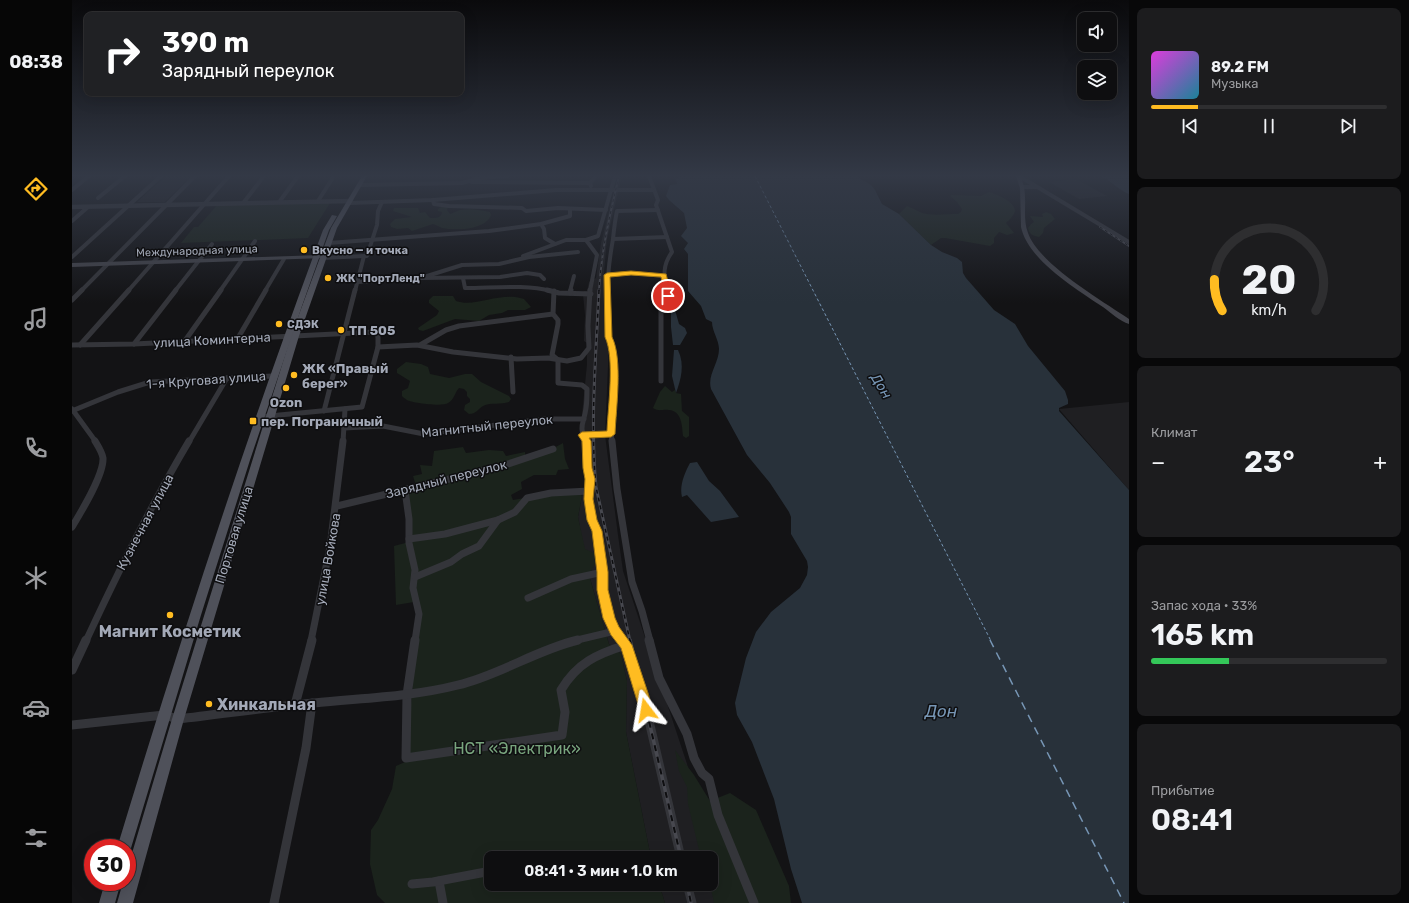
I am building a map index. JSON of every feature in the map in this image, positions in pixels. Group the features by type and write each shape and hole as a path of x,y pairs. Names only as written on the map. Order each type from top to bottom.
{"main road":[{"name":"Портовая улица","path":"127,839 164,715 272,376 291,336 333,224 337,218"},
{"path":"1024,218 1026,234 1036,252 1058,271 1129,322"},
{"name":"Портовая улица","path":"320,258 329,243 333,224"},
{"name":"Международная улица","path":"72,265 320,258"},
{"name":"Портовая улица","path":"125,903 178,719 271,416 291,336"},
{"path":"107,903 110,891"}],"street":[{"path":"72,257 115,218"},
{"path":"72,300 153,218"},
{"path":"80,345 192,218"},
{"path":"324,411 364,256 367,256 377,225 377,218"},
{"path":"329,243 489,231 541,224 562,218"},
{"path":"502,263 566,240 586,240 598,236 603,218"},
{"path":"615,218 607,275 608,337 612,344 614,370 611,434 617,489 632,582 642,611 659,678 687,734 694,758 702,773 709,780 718,815 754,903"},
{"path":"660,381 662,373 661,310 668,296 664,276 666,261 672,252 661,218"},
{"path":"1089,218 1129,242"},
{"path":"541,224 544,229 545,238 555,244"},
{"path":"613,239 667,237"},
{"path":"259,417 362,407 378,347 420,345 453,352 511,357 516,359 548,358 567,361 581,358 589,348 587,332 592,272 597,255 586,240"},
{"path":"184,342 255,241"},
{"path":"134,344 212,244"},
{"path":"420,278 462,265 502,263 529,257 578,252"},
{"name":"Международная улица","path":"320,258 364,256"},
{"path":"238,338 284,259"},
{"path":"358,282 420,278 500,277 532,273 540,275 544,279"},
{"path":"607,275 631,273 664,276"},
{"path":"570,293 574,276"},
{"path":"463,278 465,288 518,288 591,294"},
{"path":"554,291 553,314 558,320 559,325 552,349 552,355 558,360"},
{"path":"420,345 446,330 459,326 553,314"},
{"name":"улица Коминтерна","path":"72,345 184,342 375,332 378,337 378,347"},
{"path":"511,357 513,392"},
{"path":"558,360 558,383 574,383 582,385 587,389 586,409 584,419 581,424 582,435 586,441 590,479 588,499 592,520 597,531 603,572 603,590 609,618 615,631 626,645 643,696 679,851"},
{"name":"1-я Круговая улица","path":"72,411 118,392 150,382 272,376"},
{"name":"Кузнечная улица","path":"72,670 126,555 161,488 227,378"},
{"name":"улица Войкова","path":"295,705 322,594 337,506 341,480 345,409"},
{"path":"72,411 98,445 103,459 97,480 72,528"},
{"name":"Магнитный переулок","path":"344,428 383,426 424,434 544,419 584,419"},
{"path":"582,435 611,434"},
{"name":"Зарядный переулок","path":"337,506 499,467 553,448"},
{"path":"405,490 410,519 409,539 416,577 413,588 418,614 407,695 406,758 562,735 565,726 566,707 561,690 566,680 579,666 601,653 626,645"},
{"path":"409,539 445,534 498,520 515,512 527,498 551,493 589,491"},
{"path":"416,577 451,562 462,554 479,546 498,520"},
{"path":"528,598 571,579 603,572"},
{"path":"72,725 164,715 178,719 312,703 407,695 459,685 495,673 564,643 615,631"},
{"path":"274,903 306,748 312,703"},
{"path":"412,884 439,881 484,872"},
{"path":"439,881 443,903"},
{"path":"689,891 692,903"}],"shaded area":[{"path":"607,218 612,218 607,239 604,273 604,325 609,344 605,435 623,571 691,776 713,851 650,851 626,732 627,681 621,654 609,644 589,575 578,517 582,496 587,482 580,435 587,364 587,343 584,341 585,315 583,294 584,291 587,291 589,282 596,278 601,243"},
{"path":"1129,402 1129,490 1059,409"},
{"path":"718,866 729,903 665,903 661,891 718,891"}],"green space":[{"path":"206,218 320,218 308,238 181,243 194,227 198,227"},
{"path":"489,218 483,224 470,228 448,229 433,224 412,231 408,228 397,229 391,227 390,224 395,219"},
{"path":"903,218 1011,218 1006,223 1014,233 1007,235 999,232 994,238 994,243 990,246 945,238 941,238 931,245"},
{"path":"1031,218 1055,219 1044,228 1043,233 1039,237 1029,232 1028,228 1034,222"},
{"path":"433,296 453,296 456,301 464,303 515,297 524,299 531,307 525,310 508,310 502,313 489,315 479,321 455,319 423,331 419,330 418,328 437,315 439,311 429,303 429,300"},
{"path":"406,362 421,364 428,367 430,374 449,378 472,374 481,382 509,396 511,399 506,403 483,406 471,414 464,410 465,405 470,402 470,399 464,389 459,388 452,400 448,403 440,405 406,400 402,396 402,391 408,388 410,381 397,373 397,369"},
{"path":"665,386 672,392 675,390 676,393 681,394 682,411 689,417 689,436 686,438 683,436 677,413 669,410 659,410 653,408 660,392"},
{"name":"НСТ «Электрик»","path":"563,443 565,459 569,469 558,470 556,475 534,475 521,482 522,489 511,495 513,500 548,494 579,492 582,496 578,517 585,549 594,553 595,564 589,575 609,644 621,654 627,681 626,732 650,851 484,851 484,891 661,891 665,903 385,903 377,895 370,864 371,830 378,820 392,789 396,766 405,762 418,610 414,602 396,605 394,546 409,542 406,493 417,489 413,476 422,474 420,465 432,466 434,451 463,447 466,453 489,450 503,451 506,456 525,452 525,458 552,449"},
{"path":"675,750 694,775 710,801 730,793 756,810 789,886 791,903 714,903 711,891 718,891 718,851 699,851 688,804 687,787 679,771"}],"water":[{"name":"Дон","path":"685,218 903,218 931,245 962,262 963,273 966,278 994,310 1015,324 1028,346 1065,391 1068,404 1059,408 1059,411 1129,490 1129,903 802,903 791,869 774,799 752,742 737,715 735,703 746,658 756,632 771,612 800,588 807,575 807,561 791,534 791,517 789,512 770,483 747,455 711,389 710,384 719,346 712,322 706,319 701,306 688,291 688,254 684,249 688,243 681,236 687,228"},
{"path":"675,310 679,324 685,328 687,333 680,345 673,345 671,312"},
{"path":"674,350 678,350 682,367 681,377 676,393 672,376"},
{"path":"697,462 709,481 720,491 739,517 711,522 687,495 682,497 681,488 686,471 690,463"}],"ferry route":[{"path":"776,218 991,641"},
{"path":"990,640 1124,903"}],"railway":[{"path":"599,291 609,218"},
{"path":"1100,227 1129,246"},
{"path":"599,290 594,413 594,463 596,487 630,641"},
{"path":"630,640 679,851"},
{"path":"688,891 691,903"}],"place":[{"name":"Вкусно — и точка","path":"304,250"},
{"name":"ЖК \"ПортЛенд\"","path":"328,278"},
{"name":"СДЭК","path":"279,324"},
{"name":"ТП 505","path":"341,330"},
{"name":"ЖК «Правый берег»","path":"294,375"},
{"name":"Ozon","path":"286,388"},
{"name":"пер. Пограничный","path":"253,421"},
{"name":"Магнит Косметик","path":"170,615"},
{"name":"Хинкальная","path":"209,704"}],"route":[{"path":"646,710 643,696 626,645 615,631 609,618 603,590 603,572 597,531 592,520 588,499 590,479 586,441 582,435 611,434 614,370 612,344 608,337 607,275 631,273 664,276 668,296"}]}
